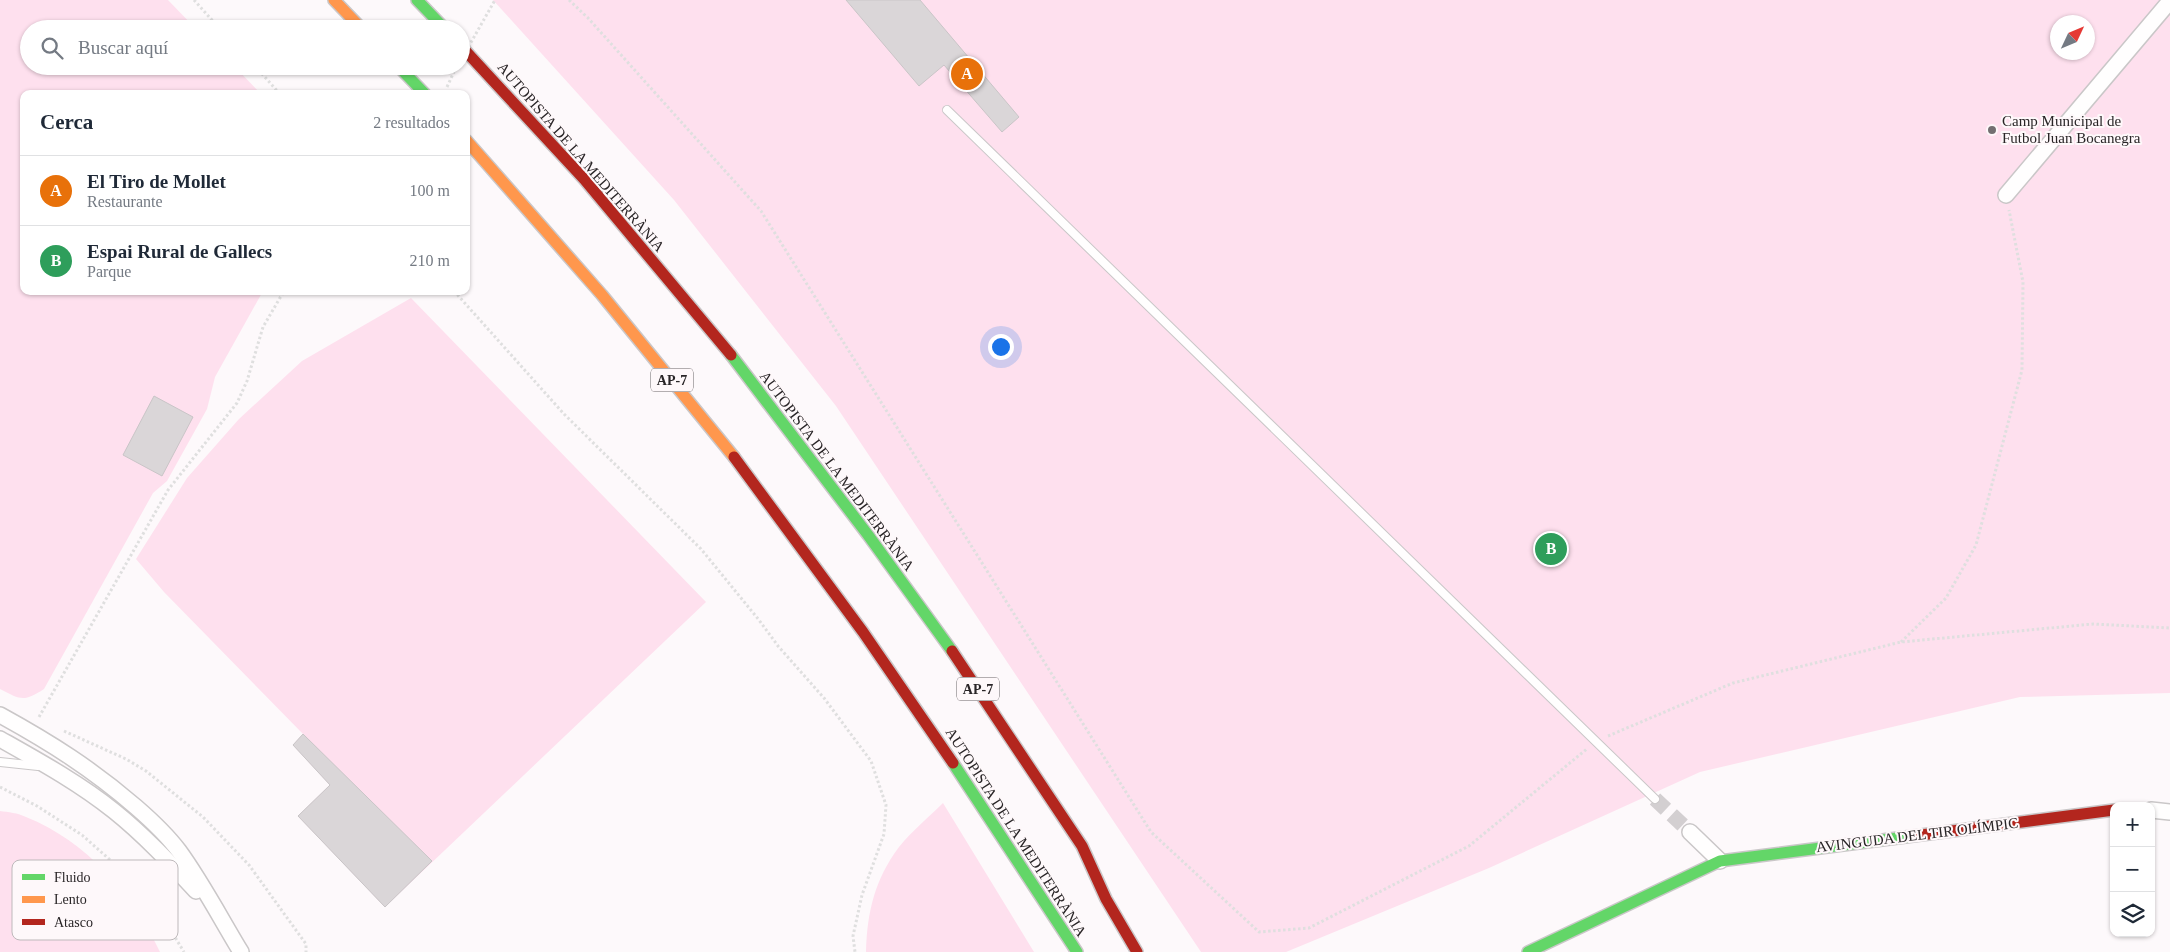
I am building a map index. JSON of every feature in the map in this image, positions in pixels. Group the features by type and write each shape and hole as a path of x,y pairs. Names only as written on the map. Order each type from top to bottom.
{"main road":[{"path":"334,0 353,20"},
{"path":"417,0 436,20"},
{"name":"AUTOPISTA DE LA MEDITERRÀNIA","path":"470,56 584,179 740,366 868,535 969,674 1082,846 1106,899 1137,952"},
{"path":"407,75 421,90"},
{"name":"AUTOPISTA DE LA MEDITERRÀNIA","path":"470,145 602,295 738,462 918,710 1077,952"},
{"name":"AVINGUDA DEL TIR OLÍMPIC","path":"1528,952 1720,861 2110,811"},
{"path":"1082,846 1111,882"}],"street":[{"path":"2006,195 2170,1"},
{"path":"0,715 48,741 118,791 150,820 179,850 241,952"},
{"path":"1,739 24,746 35,746 48,741"},
{"path":"1,739 91,794 135,829 165,860"},
{"path":"2155,810 2170,812"},
{"path":"1690,832 1720,861"},
{"path":"178,873 218,914"}],"lane":[{"path":"946,110 1655,799"},
{"path":"0,762 30,764 54,771"}],"path":[{"path":"194,0 212,20"},
{"path":"470,44 495,0"},
{"path":"568,0 588,18 761,212 1151,832 1259,932 1309,928 1469,846 1595,742 1733,683 1901,642 2094,624 2170,628"},
{"path":"263,75 276,90"},
{"path":"444,90 453,75"},
{"path":"1901,642 1946,598 1976,545 2022,370 2023,282 2006,195"},
{"path":"39,717 168,490 237,403 247,382 263,327 282,295"},
{"path":"458,295 564,414 701,548 778,646 824,698 871,761 886,804 884,834 862,895 853,936 855,952"},
{"path":"58,728 126,759 146,771 203,817 248,865 306,944 306,952"},
{"path":"0,787 37,806 82,835 110,860"},
{"path":"177,940 184,952"}],"shaded area":[{"path":"0,0 168,0 187,20 20,20 20,75 243,75 257,90 20,90 20,295 261,295 215,377 207,409 167,481 153,493 44,689 32,696 22,698 0,689"},
{"path":"493,0 2170,0 2170,693 2020,697 1700,772 1489,868 1286,952 1201,952 836,406 674,200"},
{"path":"411,298 706,602 385,907 298,816 330,785 293,745 303,734 164,592 136,559 187,478 239,419 302,361"},
{"path":"943,803 1034,952 866,952 868,923 874,896 884,871 904,841"},
{"path":"0,811 20,815 48,827 93,860 12,860 12,940 154,940 160,952 0,952"}],"building":[{"path":"846,0 920,0 1019,117 1002,132 944,65 919,86"},
{"path":"154,396 193,417 162,476 123,455"},
{"path":"303,734 432,861 385,907 298,816 330,785 293,745"}],"tunnel":[{"path":"1655,799 1690,832"}],"traffic: fast":[{"path":"417,0 436,20"},
{"path":"407,75 421,90"},
{"path":"731,355 868,535 952,651"},
{"path":"953,763 1077,952"},
{"path":"1528,952 1720,861 1921,835"}],"traffic: slow":[{"path":"334,0 353,20"},
{"path":"470,145 602,295 734,457"}],"traffic: jam":[{"path":"470,56 584,179 731,355"},
{"path":"734,457 863,632 953,763"},
{"path":"952,651 1082,846 1106,899 1137,952"},
{"path":"1921,835 2110,811"}],"place":[{"name":"El Tiro de Mollet","path":"967,74"},
{"name":"Camp Municipal de Futbol Juan Bocanegra","path":"1992,130"},
{"name":"Espai Rural de Gallecs","path":"1551,549"}]}
